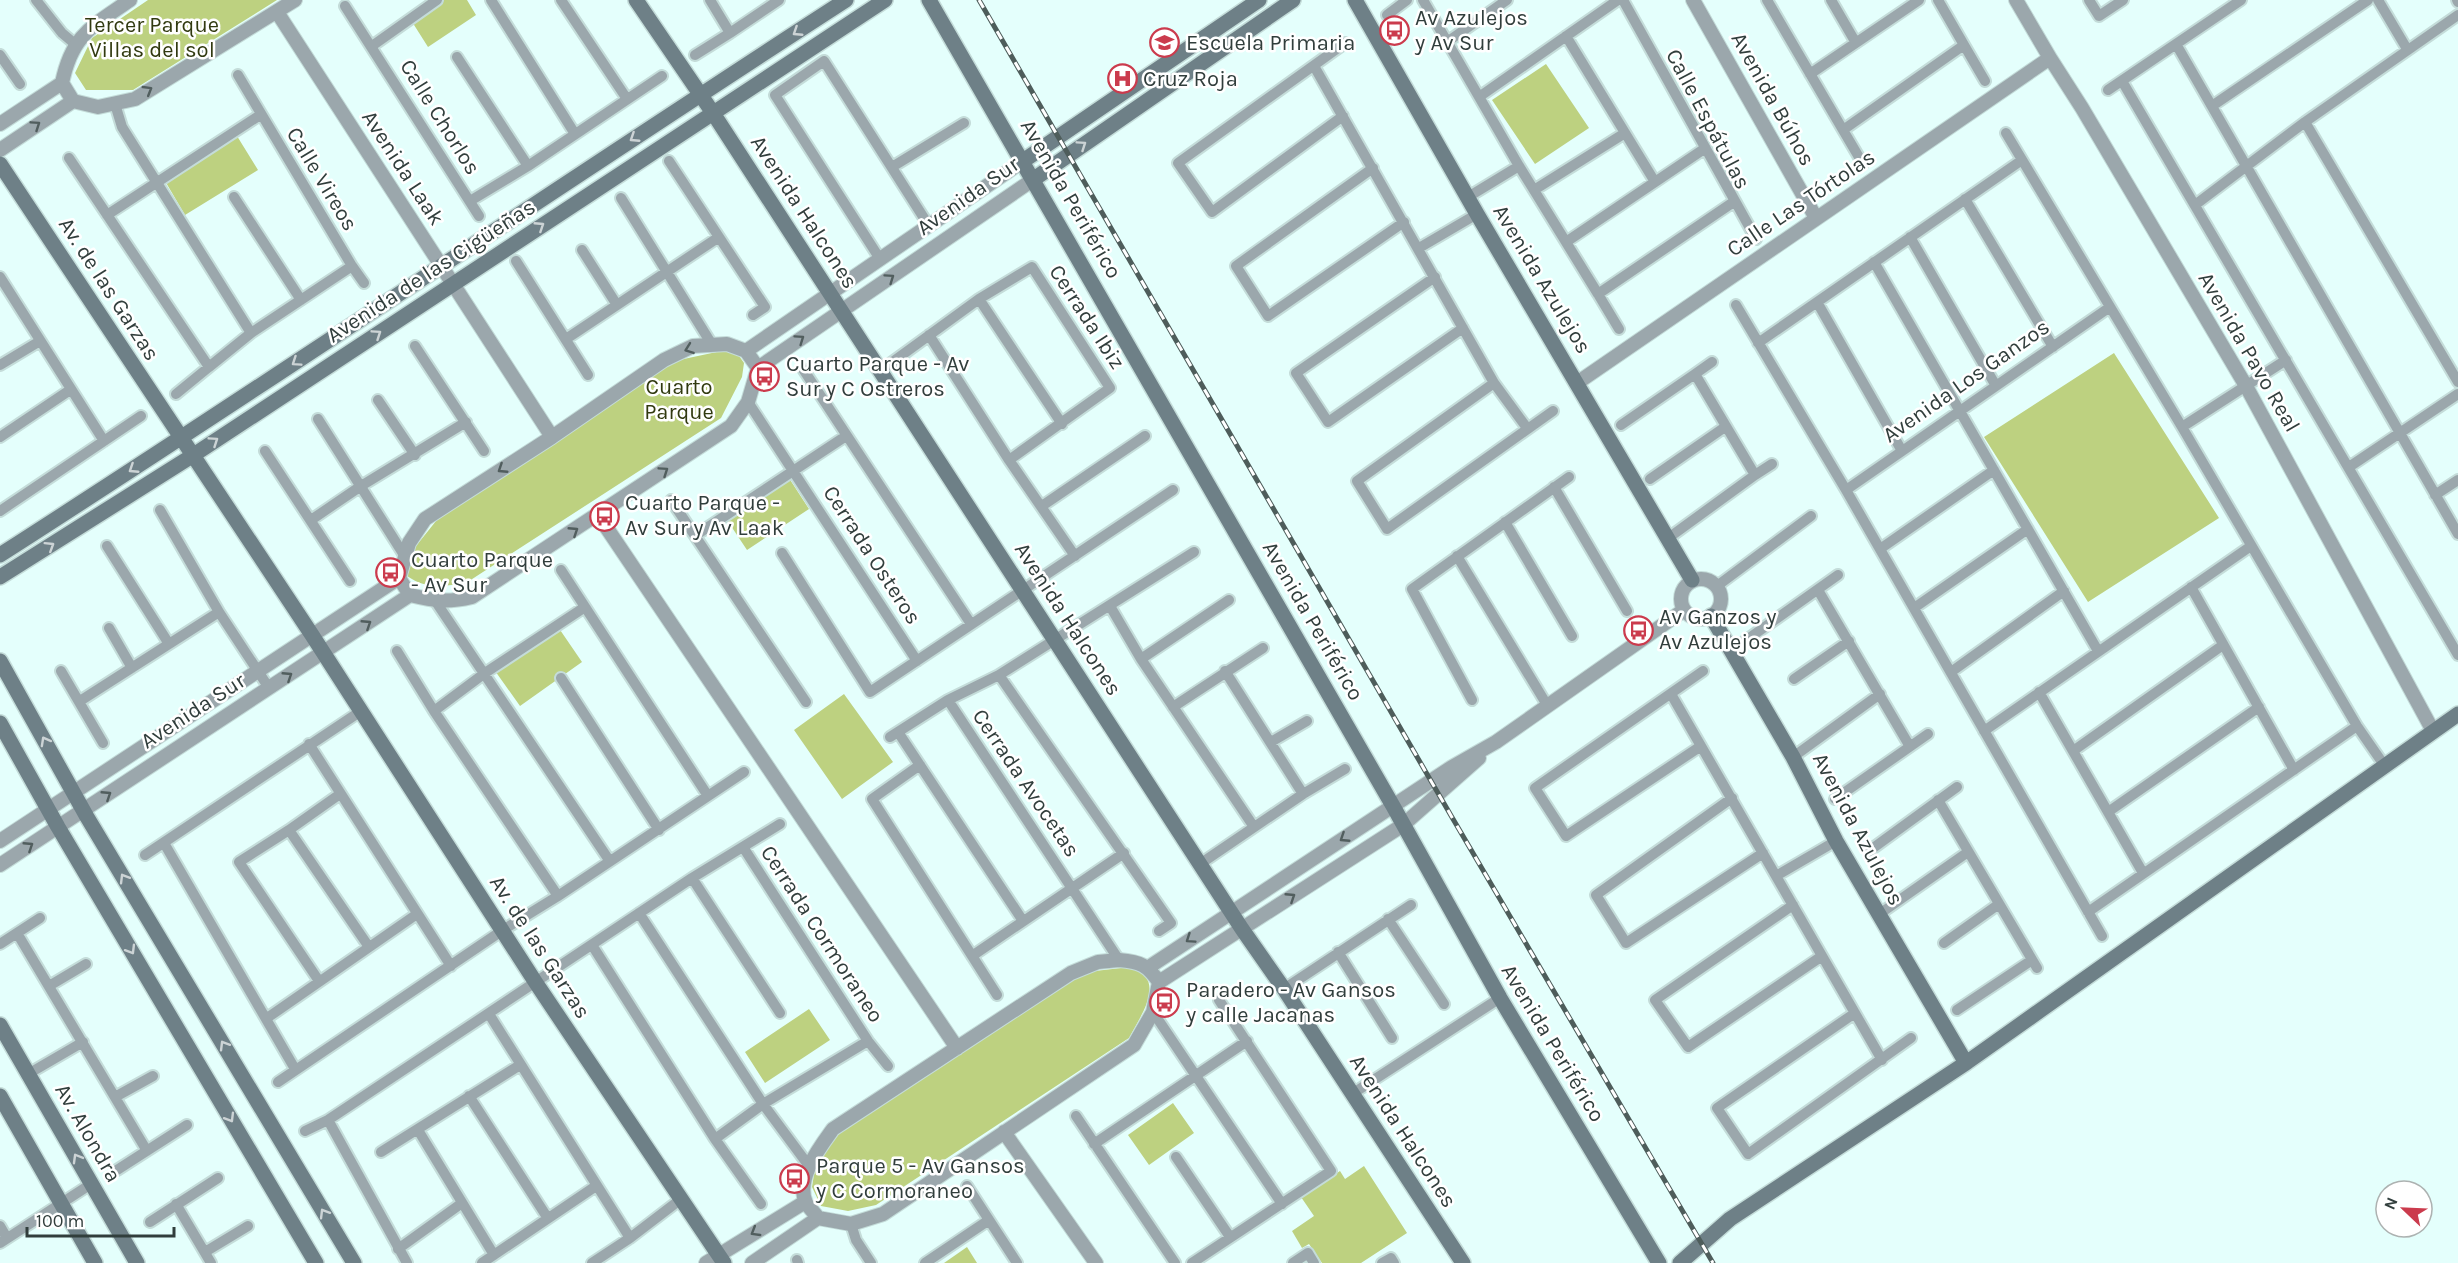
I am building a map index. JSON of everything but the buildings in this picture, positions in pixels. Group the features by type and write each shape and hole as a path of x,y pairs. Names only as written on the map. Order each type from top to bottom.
{"main road":[{"name":"Avenida Halcones","path":"636,0 713,113 829,294 885,368 1022,592 1055,639 1242,929 1284,989 1462,1263"},
{"name":"Avenida de las Cigüeñas","path":"0,555 181,439 440,265 846,0"},
{"name":"Avenida de las Cigüeñas","path":"0,577 192,456 885,0"},
{"name":"Avenida Periférico","path":"929,0 1034,178 1393,806 1500,998 1659,1263"},
{"name":"Avenida Sur","path":"1023,161 1259,0"},
{"name":"Avenida Sur","path":"1034,178 1293,0"},
{"name":"Avenida Azulejos","path":"1355,0 1477,214 1692,580"},
{"path":"1124,93 1134,110"},
{"name":"Av. de las Garzas","path":"0,164 192,456"},
{"path":"192,456 312,634"},
{"name":"Avenida Azulejos","path":"1711,616 1793,757 1831,845 1885,910 1966,1063"},
{"name":"Av. de las Garzas","path":"312,634 324,652 355,715 508,927 532,986 716,1260"},
{"path":"0,661 84,811 354,1263"},
{"path":"1680,1263 1730,1219 1966,1063 2458,714"},
{"path":"0,723 58,827 316,1263"},
{"name":"Av. Alondra","path":"0,1025 137,1263"},
{"path":"0,1096 55,1206 94,1263"}],"street":[{"path":"36,0 62,33 75,44"},
{"path":"130,0 86,30 75,44 66,62 62,82 73,101 98,107 135,99 295,0"},
{"name":"Calle Chorlos","path":"437,0 372,46 470,201 528,166 662,76"},
{"path":"491,0 575,134"},
{"path":"561,0 627,99"},
{"path":"710,0 730,33"},
{"path":"695,55 779,0"},
{"path":"1387,15 1407,0"},
{"path":"1424,0 1519,166 1618,328"},
{"path":"1447,42 1507,0"},
{"path":"1479,97 1618,0"},
{"name":"Calle Espátulas","path":"1598,294 1734,201 1623,0"},
{"name":"Avenida Búhos","path":"1694,0 1816,218"},
{"path":"1767,0 1863,164"},
{"path":"1831,0 1856,43"},
{"path":"1810,74 1918,0"},
{"path":"1938,0 1985,81"},
{"name":"Avenida Pavo Real","path":"2016,0 2246,386 2433,731"},
{"path":"2089,0 2099,16 2123,0"},
{"path":"2108,90 2241,0"},
{"path":"2212,106 2368,0"},
{"path":"2378,0 2408,50"},
{"path":"345,6 372,46"},
{"name":"Avenida Laak","path":"277,12 552,437"},
{"path":"2195,205 2305,122 2458,15"},
{"path":"1566,36 1655,182"},
{"path":"1344,116 1212,212 1178,162 1345,44"},
{"path":"2176,44 2458,534"},
{"path":"1843,130 1964,45"},
{"path":"0,54 20,84"},
{"path":"458,57 528,166"},
{"name":"Calle Las Tórtolas","path":"1577,383 2050,58"},
{"path":"880,259 775,95 824,61 929,226"},
{"path":"1314,66 1494,383 1527,428"},
{"path":"238,75 260,115"},
{"path":"2122,81 2458,655"},
{"path":"0,124 62,82"},
{"path":"0,150 73,101"},
{"path":"115,104 122,127 251,333"},
{"name":"Calle Vireos","path":"107,215 260,115 352,266 251,333 176,393"},
{"path":"2305,122 2458,382"},
{"path":"892,167 964,123"},
{"path":"1534,190 1625,133"},
{"path":"2006,133 2357,726 2382,762"},
{"path":"1566,242 1704,149"},
{"path":"69,158 209,367"},
{"path":"1758,343 2022,160"},
{"path":"669,161 765,308 753,315"},
{"name":"Avenida Sur","path":"746,351 1023,161"},
{"path":"1468,197 1519,166"},
{"path":"1373,168 1236,266 1268,316 1404,222"},
{"name":"Avenida Sur","path":"758,368 1034,178"},
{"path":"234,197 301,300"},
{"path":"621,198 711,344"},
{"path":"1965,200 2053,347"},
{"path":"470,201 479,216"},
{"path":"1734,201 1756,239"},
{"path":"1419,248 1477,214"},
{"path":"566,339 719,237"},
{"path":"1910,237 1996,386"},
{"path":"582,250 617,305"},
{"path":"516,261 588,375"},
{"path":"1874,262 2098,651"},
{"path":"352,266 364,283"},
{"name":"Cerrada Ibiz","path":"885,368 980,299 1032,267 1110,388 1009,460"},
{"path":"1435,277 1296,373 1328,422 1464,328"},
{"path":"1,280 104,441"},
{"path":"980,299 1062,424"},
{"path":"1817,302 1902,451"},
{"path":"1736,305 1846,490 2102,936"},
{"name":"Avenida Los Ganzos","path":"1846,490 2110,307"},
{"path":"929,335 1009,460 1075,556"},
{"path":"0,365 40,340"},
{"path":"318,419 401,550 399,578 410,595 436,602 450,602 472,597 731,426 752,407 758,368 746,351 727,344 693,346 664,360 552,437 425,519 409,543 401,550"},
{"path":"416,346 484,451"},
{"path":"2182,427 2286,360"},
{"path":"1621,425 1712,362"},
{"name":"Cerrada Osteros","path":"803,369 970,624"},
{"path":"1695,374 1755,475"},
{"path":"1494,383 1357,481 1387,529 1553,411"},
{"path":"0,437 70,390"},
{"path":"2349,466 2458,394"},
{"path":"378,400 415,455"},
{"name":"Cerrada Osteros","path":"752,407 917,662"},
{"path":"0,511 141,417"},
{"path":"311,520 361,486 466,422"},
{"path":"1650,478 1725,427"},
{"path":"696,535 846,436"},
{"path":"1042,506 1145,436"},
{"path":"265,451 350,581"},
{"path":"1667,539 1772,464"},
{"path":"1880,549 1994,470"},
{"path":"1472,700 1412,589 1569,477"},
{"path":"2435,495 2458,480"},
{"path":"1554,487 1627,612"},
{"path":"1022,592 1173,489"},
{"path":"671,500 806,702"},
{"path":"160,510 219,612 269,688"},
{"path":"598,515 957,1048"},
{"path":"1717,586 1811,516"},
{"path":"1505,522 1572,636"},
{"path":"1914,608 2028,529"},
{"path":"107,546 169,644"},
{"path":"1984,730 2251,546"},
{"name":"Cerrada Avocetas","path":"1023,921 920,765 894,735 948,700 999,675 1194,552"},
{"name":"Cerrada Osteros","path":"782,553 870,692 970,624 1022,592"},
{"path":"1457,556 1547,705"},
{"path":"561,570 708,796"},
{"path":"1745,641 1838,575"},
{"name":"Avenida Sur","path":"0,841 255,668 399,578"},
{"path":"1703,578 1717,586 1721,599 1716,612 1711,616 1693,618 1684,610 1681,593 1692,580 1703,578"},
{"path":"2191,587 2294,770"},
{"path":"1818,590 1909,745"},
{"path":"1950,672 2064,591"},
{"name":"Avenida Sur","path":"0,865 410,595"},
{"path":"1141,659 1229,600"},
{"path":"436,602 609,860"},
{"path":"1110,606 1141,659 1254,827"},
{"path":"434,711 485,673 585,607"},
{"path":"1149,967 1424,786 1455,772 1684,610"},
{"path":"80,701 219,612"},
{"path":"110,628 132,668"},
{"path":"1794,679 1849,641"},
{"path":"2073,751 2223,645"},
{"path":"1173,707 1263,648"},
{"path":"397,651 434,711 558,896"},
{"path":"61,670 103,743"},
{"path":"1225,671 1303,794"},
{"path":"1701,746 1566,836 1535,788 1703,671"},
{"name":"Cerrada Avocetas","path":"999,675 1171,923 1159,931"},
{"path":"561,678 659,830"},
{"path":"2039,692 2144,873"},
{"path":"1671,694 1882,1060"},
{"path":"1793,757 1880,694"},
{"name":"Cerrada Avocetas","path":"948,700 1119,960"},
{"path":"2108,812 2259,707"},
{"path":"145,855 355,715"},
{"path":"1271,742 1307,721"},
{"path":"2088,912 2357,726"},
{"path":"1834,799 1928,734"},
{"path":"309,744 451,966"},
{"path":"920,765 872,799 997,995"},
{"path":"1200,864 1345,768"},
{"path":"278,1082 744,772"},
{"path":"1159,982 1403,825 1432,799 1455,772"},
{"path":"1424,786 1432,799"},
{"path":"1869,851 1957,787"},
{"path":"319,981 239,862 340,794"},
{"path":"1732,798 1596,896 1626,943 1764,853"},
{"path":"1938,800 2035,964 1957,1010"},
{"name":"Cerrada Cormoraneo","path":"305,1131 328,1120 692,878 780,824"},
{"path":"289,830 369,947"},
{"path":"164,843 295,1069"},
{"path":"1776,876 1831,845"},
{"name":"Cerrada Cormoraneo","path":"743,847 868,1041 888,1066"},
{"path":"1885,910 1968,852"},
{"name":"Cerrada Avocetas","path":"972,956 1124,853"},
{"path":"692,878 780,1013"},
{"path":"1944,943 1999,904"},
{"path":"1284,989 1411,905"},
{"path":"1793,905 1655,1000 1688,1047 1822,956"},
{"path":"639,913 763,1104 809,1166"},
{"path":"267,1018 417,914"},
{"path":"0,944 40,918"},
{"path":"1388,919 1444,1004"},
{"path":"17,933 147,1151"},
{"path":"592,945 715,1139 761,1204"},
{"path":"1338,952 1392,1038"},
{"path":"1119,960 1149,967 1159,982 1153,1012 1134,1045 883,1214 851,1224 818,1218 806,1202 804,1184 814,1154 833,1129 1071,973 1098,962 1119,960"},
{"path":"49,986 86,964"},
{"path":"1352,1094 1500,998"},
{"path":"1192,1263 1331,1171 1219,1000"},
{"path":"1153,1012 1282,1204"},
{"path":"1855,1013 1717,1108 1748,1154 1911,1038"},
{"path":"489,1014 630,1238"},
{"name":"Cerrada Cormoraneo","path":"715,1139 763,1104 868,1041"},
{"path":"1095,1144 1247,1041"},
{"path":"28,1074 82,1042"},
{"path":"381,1152 520,1065"},
{"path":"115,1097 153,1076"},
{"path":"469,1096 547,1217"},
{"path":"1076,1116 1175,1263"},
{"path":"328,1120 407,1263"},
{"path":"117,1170 187,1125"},
{"path":"417,1130 494,1254"},
{"path":"1004,1131 1096,1263"},
{"path":"1176,1157 1230,1237"},
{"path":"150,1222 218,1178"},
{"path":"0,1226 3,1241 91,1184"},
{"path":"482,1263 596,1186"},
{"path":"967,1186 1017,1263"},
{"path":"716,1260 806,1202"},
{"path":"398,1249 462,1203"},
{"path":"592,1263 676,1203"},
{"path":"176,1204 211,1263"},
{"path":"752,1263 818,1218"},
{"path":"925,1263 989,1220"},
{"path":"851,1224 856,1240 871,1263"},
{"path":"205,1252 248,1226"},
{"path":"1293,1263 1308,1253 1314,1263"},
{"path":"1383,1263 1391,1258 1394,1263"}],"green space":[{"name":"Tercer Parque Villas del sol","path":"148,0 277,0 133,90 86,90 75,73 92,38"},
{"path":"434,0 467,0 476,15 428,47 409,17"},
{"path":"1546,64 1589,128 1535,164 1492,100"},
{"path":"237,136 258,170 185,215 165,181"},
{"name":"Cuarto Parque","path":"726,350 737,353 744,363 742,377 721,418 466,583 428,585 407,576 412,551 440,516 665,363"},
{"path":"2114,353 2219,518 2088,602 1984,437"},
{"path":"787,475 809,509 747,550 725,517"},
{"path":"556,624 582,662 520,706 493,668"},
{"path":"844,694 893,762 842,799 794,730"},
{"path":"1130,967 1148,980 1150,989 1145,1009 1129,1038 876,1205 848,1211 821,1206 812,1187 816,1162 844,1128 1073,979 1095,971"},
{"path":"809,1009 830,1040 765,1083 745,1052"},
{"path":"1173,1103 1194,1133 1149,1165 1128,1135"},
{"path":"1364,1166 1407,1233 1361,1263 1322,1263 1309,1244 1302,1248 1292,1231 1314,1216 1301,1197 1340,1171 1345,1179"},
{"path":"967,1247 977,1263 944,1263"}],"railway":[{"path":"979,0 1713,1263"}],"place":[{"name":"Av Azulejos y Av Sur","path":"1394,31"},
{"name":"Escuela Primaria","path":"1165,43"},
{"name":"Cruz Roja","path":"1122,79"},
{"name":"Cuarto Parque - Av Sur y C Ostreros","path":"765,377"},
{"name":"Cuarto Parque - Av Sur y Av Laak","path":"604,516"},
{"name":"Cuarto Parque - Av Sur","path":"390,573"},
{"name":"Av Ganzos y Av Azulejos","path":"1638,630"},
{"name":"Paradero - Av Gansos y calle Jacanas","path":"1165,1003"},
{"name":"Parque 5 - Av Gansos y C Cormoraneo","path":"795,1179"}]}
